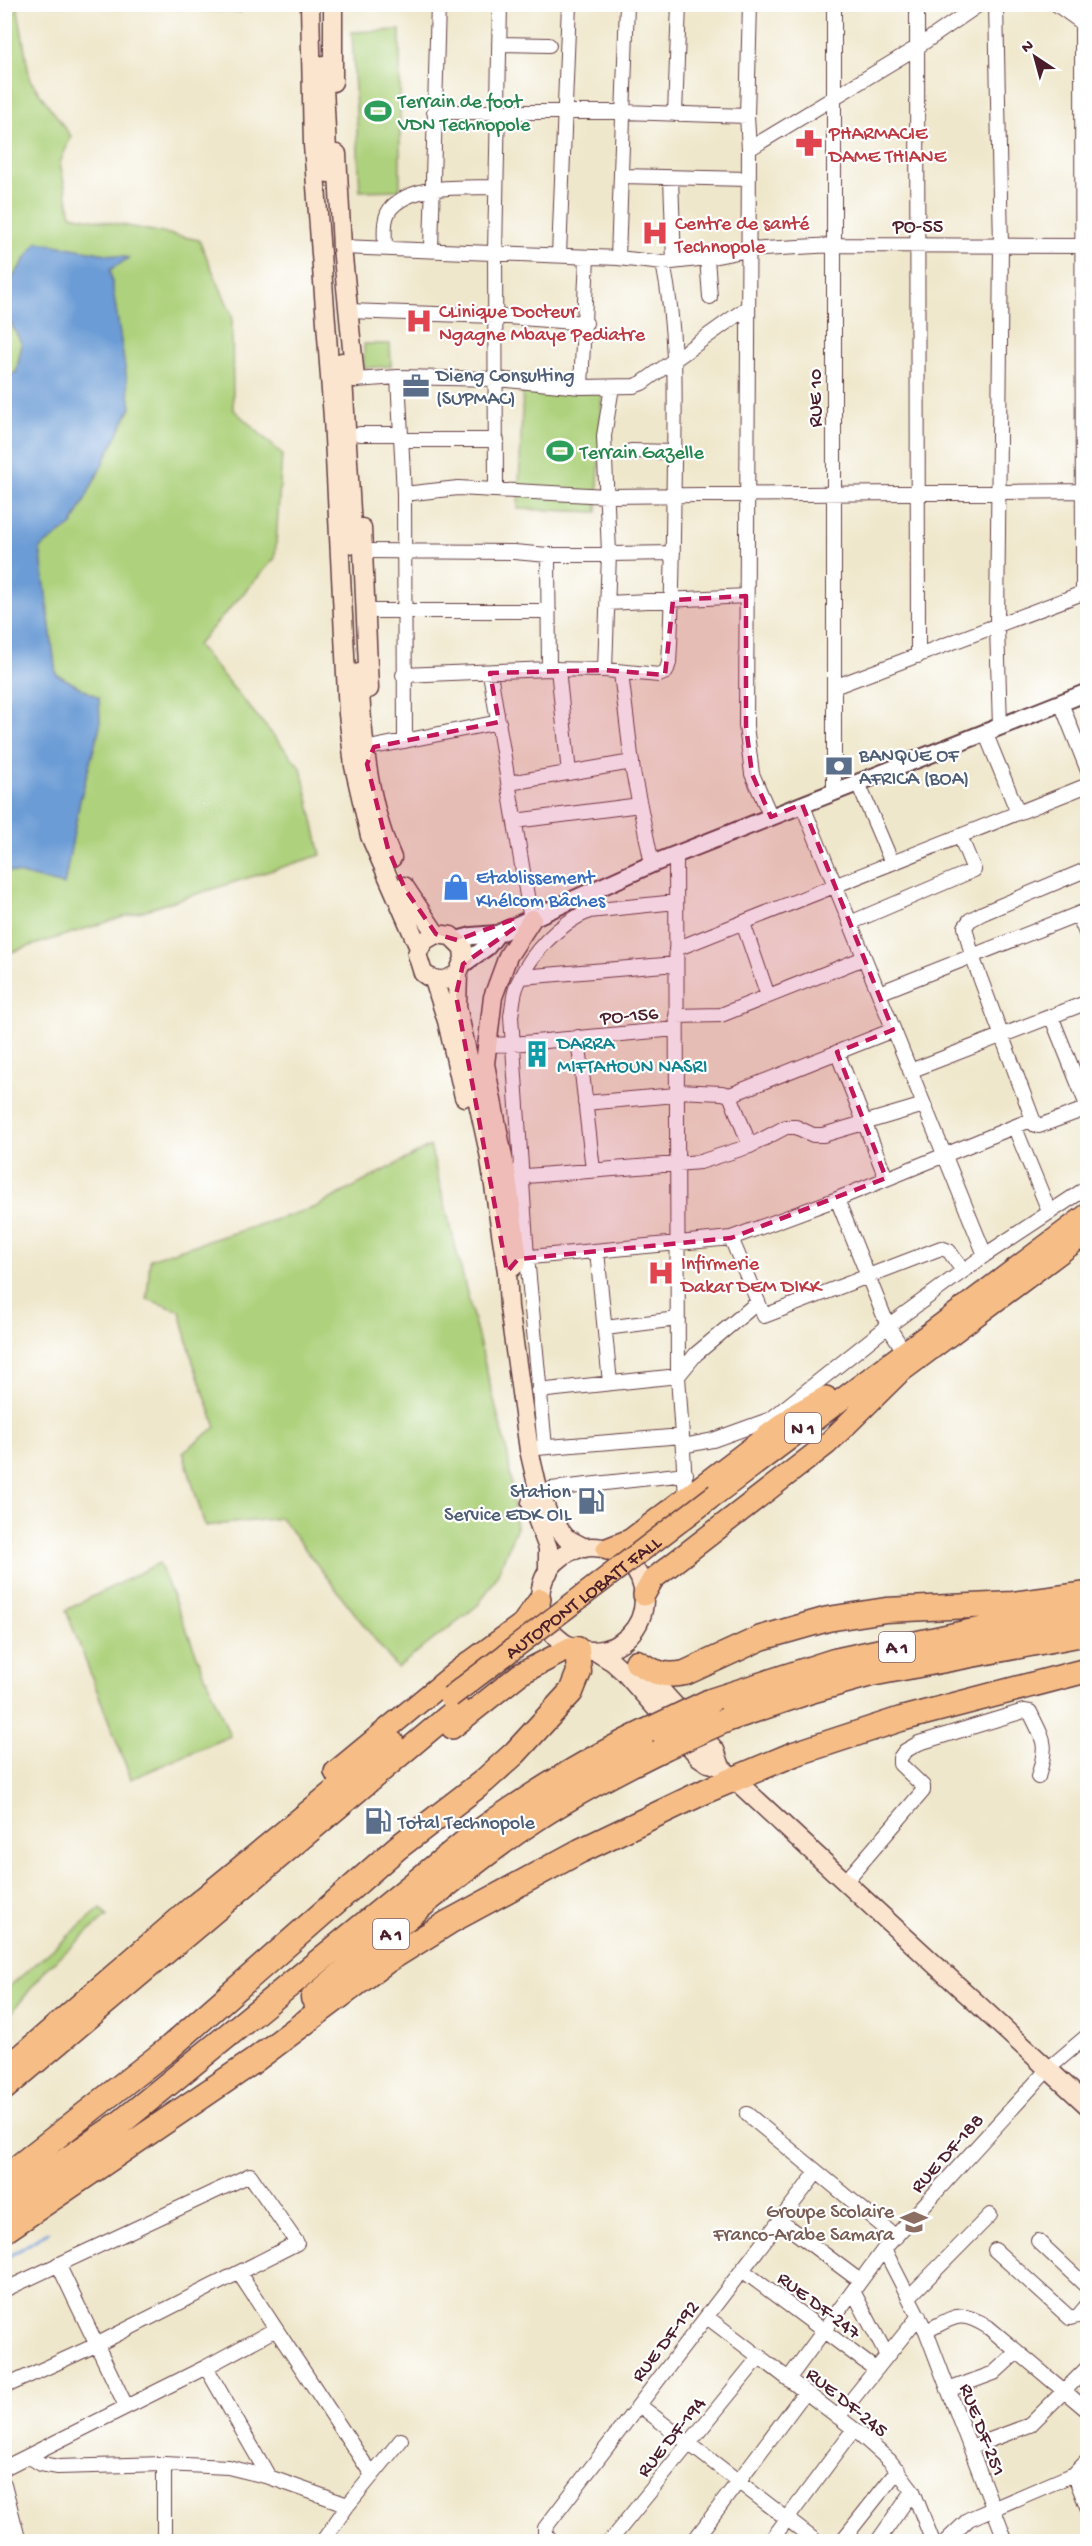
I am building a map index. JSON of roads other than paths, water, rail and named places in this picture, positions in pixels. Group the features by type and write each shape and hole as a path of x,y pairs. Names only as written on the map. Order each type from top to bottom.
{"highway":[{"path":"644,1595 653,1579 827,1444 897,1362 1088,1214"},
{"path":"607,1549 630,1540 798,1413 897,1362 1088,1232"},
{"name":"AUTOPONT LOBATT FALL","path":"199,1912 454,1702 897,1362"},
{"path":"637,1662 660,1675 674,1675 685,1673 761,1638 828,1619 893,1609 1013,1604 1088,1594"},
{"path":"4,2090 199,1912 245,1846 455,1673 522,1624 540,1599"},
{"name":"A 1","path":"4,2203 144,2105 470,1838 552,1783 612,1748 710,1701 834,1661 974,1631 1088,1611"},
{"name":"A 1","path":"4,2231 134,2143 485,1856 538,1818 626,1767 726,1720 811,1691 872,1674 1088,1633"},
{"path":"4,2070 199,1912 272,1874 520,1674 581,1649 579,1672 571,1692 515,1753 484,1781 397,1848 168,2049 4,2178"},
{"path":"134,2143 251,2063 388,1960 449,1922 728,1773 794,1754 873,1727 1088,1670"}],"main road":[{"path":"310,4 313,145 333,418 348,714 354,766 370,836 419,948"},
{"path":"322,4 326,152 354,438 367,611 370,755"},
{"path":"333,4 334,99 342,247 357,399 354,438 360,691 388,849 405,889 436,934"},
{"path":"485,1064 493,997 502,970 517,940 532,919"},
{"path":"461,968 447,980 434,980 423,973 419,967 417,954 419,948 424,941 436,934 445,934 457,940 463,948 461,968 456,994 489,1154 517,1263"},
{"path":"434,980 447,1021 476,1154 496,1280 519,1463 534,1513 548,1548 548,1572 540,1599 545,1621 561,1642 613,1662 699,1757 728,1773 1088,2106"},
{"path":"461,1023 470,1029 485,1064 514,1177 517,1263 509,1307 537,1449 538,1489 549,1516 566,1538 585,1548"},
{"path":"548,1572 557,1561 570,1552 585,1548 607,1549 620,1554 630,1563 639,1575 644,1595 644,1608 631,1648 637,1662 715,1750 728,1773"},
{"path":"581,1649 619,1643 637,1625"}],"street":[{"path":"431,249 438,4"},
{"path":"496,490 495,252 500,4"},
{"path":"559,255 569,4"},
{"path":"618,258 627,4"},
{"path":"675,114 679,4"},
{"path":"740,4 750,5 747,116 749,150 746,726 752,774 771,817"},
{"name":"RUE 10","path":"834,4 834,792"},
{"path":"916,4 918,656"},
{"path":"749,150 916,48 980,4"},
{"path":"996,4 1001,246 997,626 992,730 1018,813"},
{"path":"834,687 1085,592 1085,26 1056,4"},
{"path":"499,44 549,45"},
{"path":"434,112 563,114 623,112 747,116"},
{"path":"621,176 748,179"},
{"path":"403,675 554,669 605,670 659,675 666,672 669,663 673,600 675,361 668,262 671,178"},
{"path":"385,248 385,224 391,208 409,197 433,189 496,187"},
{"name":"PO-55","path":"342,247 431,249 668,262 748,250 833,245 1085,246"},
{"path":"581,387 588,257"},
{"path":"706,258 710,297"},
{"path":"355,380 398,377 496,379 581,387 634,386 675,361 748,307"},
{"path":"348,311 495,316 586,323"},
{"path":"398,377 404,494 405,741"},
{"path":"605,670 609,553 604,436 612,387"},
{"path":"354,438 496,440"},
{"path":"631,451 674,452"},
{"path":"404,494 458,488 608,496 1085,491"},
{"path":"363,551 514,552 548,555 673,553"},
{"path":"548,555 549,611 554,669 569,773"},
{"path":"608,603 746,596"},
{"path":"367,611 549,611"},
{"path":"490,673 532,919"},
{"path":"621,673 632,762 652,864"},
{"path":"457,940 497,934 652,864 1088,692"},
{"path":"1060,703 1088,771"},
{"path":"370,755 405,741 500,722"},
{"path":"509,783 632,762"},
{"path":"858,783 892,863"},
{"path":"676,949 1088,785"},
{"path":"802,804 985,1255"},
{"path":"515,821 640,805"},
{"path":"850,923 974,870 960,836"},
{"path":"675,855 677,1318 678,1376 686,1497"},
{"path":"1051,1016 1087,1108 1037,1127 972,956 965,927 970,920 1088,870"},
{"path":"676,902 589,911 578,916 542,945 522,977 514,994 511,1016 514,1177 716,1158 750,1146 786,1127 796,1127 813,1135 823,1135 924,1105"},
{"path":"879,993 1083,912 1088,938"},
{"path":"743,922 768,996"},
{"path":"461,968 487,947 497,934"},
{"name":"PO-156","path":"486,1044 513,1044 578,1037 721,1015 864,958"},
{"path":"522,977 676,964"},
{"path":"910,1071 1088,1002"},
{"path":"729,1095 894,1030"},
{"path":"578,1037 592,1170"},
{"path":"837,1052 886,1178"},
{"path":"585,1103 676,1093 722,1092 729,1095 750,1146"},
{"path":"1033,1119 837,1199 731,1238 597,1251 517,1263 538,1391 537,1449 713,1440 771,1419 888,1326 963,1271 1049,1211 1088,1187"},
{"path":"1015,1128 1049,1211"},
{"path":"837,1199 866,1277 888,1326 897,1362"},
{"path":"731,1238 764,1316 941,1248 949,1251 963,1271"},
{"path":"597,1251 610,1383"},
{"path":"538,1391 678,1376 696,1354 758,1302"},
{"path":"605,1328 677,1318"},
{"path":"551,1489 686,1474"},
{"path":"845,1882 923,1791 922,1786 900,1764 900,1758 905,1751 919,1743 1024,1711 1029,1712 1046,1751 1038,1777"},
{"name":"RUE DF-188","path":"789,2378 825,2333 884,2249 1048,2069 1088,2035"},
{"path":"747,2114 896,2237"},
{"name":"RUE DF-192","path":"545,2537 572,2491 817,2172"},
{"path":"4,2290 250,2175 297,2243 96,2344 4,2387"},
{"path":"910,2296 990,2215"},
{"path":"780,2221 857,2286 886,2354"},
{"path":"1038,2241 1088,2288"},
{"name":"RUE DF-251","path":"884,2249 927,2331 1006,2541"},
{"path":"995,2250 1070,2318 1078,2316 1088,2304"},
{"path":"58,2264 126,2406"},
{"name":"RUE DF-247","path":"742,2270 875,2368"},
{"path":"238,2273 372,2475"},
{"path":"838,2417 886,2354 919,2316"},
{"name":"RUE DF-245","path":"707,2317 854,2428 898,2470 913,2491 933,2541"},
{"path":"927,2331 953,2318 972,2317 988,2327 1088,2411"},
{"path":"4,2468 206,2367 276,2329"},
{"path":"948,2390 994,2373 1017,2352"},
{"name":"RUE DF-194","path":"609,2541 760,2356"},
{"path":"206,2367 269,2477"},
{"path":"971,2447 1030,2425 1088,2367"},
{"path":"693,2541 805,2392"},
{"path":"639,2405 817,2541"},
{"path":"770,2541 854,2428"},
{"path":"322,2541 401,2440"},
{"path":"28,2456 41,2464 58,2467 164,2464 228,2467 269,2477 348,2505"},
{"path":"945,2541 969,2519 1074,2474 1088,2460"},
{"path":"164,2464 164,2541"},
{"path":"841,2541 898,2470"},
{"path":"1074,2474 1087,2509"},
{"path":"4,2484 19,2541"},
{"path":"877,2541 913,2491"}],"water":[{"path":"37,242 129,258 110,270 131,407 72,525 40,548 56,674 99,698 100,726 80,800 64,885 4,870 4,374 16,373 22,344 5,312 5,289"}],"waterway":[{"path":"4,2260 48,2232"}],"place":[{"name":"Terrain de foot VDN Technopole","path":"378,111"},
{"name":"PHARMACIE DAME THIANE","path":"809,143"},
{"name":"Centre de santé Technopole","path":"655,233"},
{"name":"CLinique Docteur Ngagne Mbaye Pediatre","path":"419,321"},
{"name":"Dieng Consulting (SUPMAC)","path":"416,386"},
{"name":"Terrain Gazelle","path":"560,451"},
{"name":"BANQUE OF AFRICA (BOA)","path":"839,766"},
{"name":"Etablissement Khélcom Bâches","path":"456,887"},
{"name":"DARRA MIFTAHOUN NASRI","path":"537,1054"},
{"name":"Infirmerie Dakar DEM DIKK","path":"661,1273"},
{"name":"Station Service EDK OIL","path":"591,1501"},
{"name":"Total Technopole","path":"378,1821"},
{"name":"Groupe Scolaire Franco-Arabe Samara","path":"914,2222"}]}
